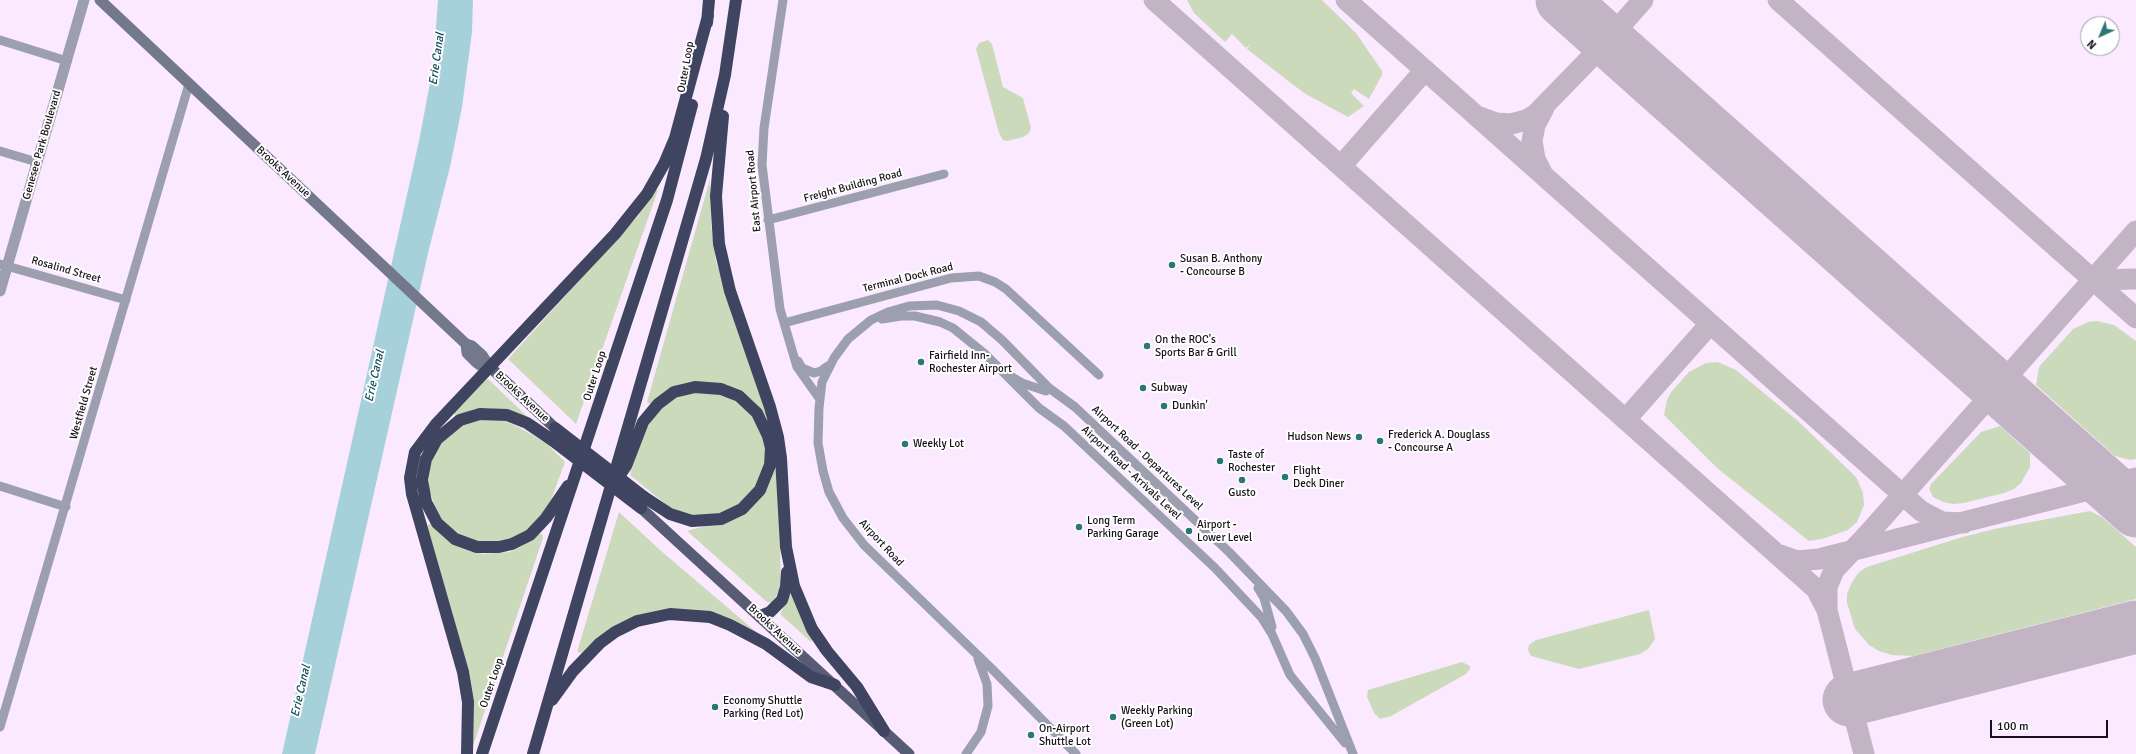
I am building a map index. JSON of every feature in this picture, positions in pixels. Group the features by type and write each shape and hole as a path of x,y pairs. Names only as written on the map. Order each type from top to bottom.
{"highway":[{"name":"Outer Loop","path":"482,754 676,172 692,109 708,16 709,0"},
{"path":"736,0 717,179 717,228 726,276 770,408 778,437 781,458 786,547 787,581 783,595 774,609 760,616"},
{"path":"467,754 468,702 463,672 412,494 410,478 415,452 428,434 489,366 618,231 651,188 675,138 708,16"},
{"path":"533,754 706,159 719,104 732,33"},
{"path":"577,472 540,526 530,535 512,544 488,548 466,544 445,532 430,513 423,491 423,469 434,443 455,423 475,415 502,414 553,434 642,502 692,521 721,519 742,509 760,490 770,465 771,448 768,436 757,413 739,396 716,387 695,386 670,395 654,407 643,422 626,466 609,492"},
{"path":"786,547 794,586 808,622 828,651 857,687 884,731"},
{"path":"546,708 573,671 600,643 615,632 637,621 670,614 710,617 730,625 766,644 811,678 834,685"}],"main road":[{"name":"Brooks Avenue","path":"100,0 448,328 466,344 472,346 482,355 486,359 489,366 553,434"},
{"name":"Brooks Avenue","path":"642,502 760,616 909,754"}],"street":[{"name":"Genesee Park Boulevard","path":"0,291 4,265 37,162 84,0"},
{"name":"East Airport Road","path":"783,0 762,143 762,166 776,290 784,324 797,367 820,398"},
{"path":"0,40 67,61"},
{"name":"Westfield Street","path":"0,727 66,507 189,84"},
{"path":"0,151 37,162"},
{"name":"Freight Building Road","path":"768,220 944,174"},
{"name":"Rosalind Street","path":"4,265 126,300"},
{"name":"Terminal Dock Road","path":"784,324 951,278 979,276 995,282 1006,289 1099,376"},
{"name":"Airport Road - Departures Level","path":"862,327 888,312 916,305 942,306 971,316 994,333 1047,389 1072,404 1229,552 1256,583 1291,617 1303,634 1315,658 1352,754"},
{"name":"Airport Road - Arrivals Level","path":"862,327 876,321 896,316 910,316 930,319 958,331 1019,382 1047,389"},
{"name":"Airport Road","path":"862,327 842,346 830,365 822,382 820,398 818,429 820,458 827,485 839,512 869,550 1076,754"},
{"name":"East Airport Road","path":"794,354 802,368 814,373 821,371 830,365"},
{"name":"Airport Road - Arrivals Level","path":"991,360 1039,408 1064,426 1215,568 1262,618 1278,647"},
{"path":"0,486 66,507"},
{"name":"Airport Road - Arrivals Level","path":"1256,583 1264,598 1286,670 1294,682 1335,730 1352,754"},
{"name":"Airport Road","path":"966,754 981,732 986,717 989,700 984,673 976,656 967,645"}],"shaded area":[{"path":"1187,0 1322,0 1356,33 1382,71 1382,75 1369,99 1354,89 1351,93 1364,106 1348,117 1304,93 1247,49 1251,43 1246,48 1232,34 1225,42 1194,13"},
{"path":"988,40 992,44 1003,87 1023,98 1031,128 1029,133 1023,137 1007,141 1003,140 999,133 976,49 979,43"},
{"path":"710,179 711,225 716,262 769,415 765,416 753,401 742,392 716,383 652,405 647,402"},
{"path":"655,189 658,190 576,424 508,359 638,216"},
{"path":"2097,321 2114,325 2136,341 2136,459 2130,460 2115,456 2036,385 2039,367 2073,329 2088,322"},
{"path":"1718,362 1736,370 1798,421 1856,477 1863,493 1864,505 1857,522 1848,530 1822,539 1809,541 1717,468 1664,415 1667,400 1671,392 1689,372 1706,363"},
{"path":"486,379 489,380 530,419 502,410 488,408 480,409 457,418 453,412"},
{"path":"694,392 712,392 734,399 747,409 763,432 767,453 760,481 747,499 723,514 699,517 673,510 630,475 637,448 646,429 661,407 679,396"},
{"path":"491,419 506,421 546,443 565,462 551,500 542,516 528,532 506,542 476,542 460,535 446,525 437,512 428,486 431,461 444,439 466,423"},
{"path":"2000,426 2030,453 2030,467 2021,483 2014,489 2004,493 1964,503 1953,504 1943,502 1933,497 1929,489 1931,484 1981,432"},
{"path":"774,469 778,471 781,587 772,603 767,602 687,531 705,526 767,487"},
{"path":"2090,511 2102,517 2136,547 2136,599 1913,656 1892,655 1879,651 1869,645 1855,629 1847,603 1847,594 1852,582 1859,572 1867,567 1959,538 1994,529"},
{"path":"619,512 660,550 761,636 680,611 591,644 581,653 577,652"},
{"path":"431,523 458,546 483,554 510,552 533,540 539,534 542,534 543,538 472,749 463,651 427,526"},
{"path":"792,591 813,638 811,642 780,614"},
{"path":"1649,610 1655,639 1648,649 1640,654 1579,669 1531,656 1528,650 1529,645 1536,640"},
{"path":"1462,662 1470,666 1470,669 1466,674 1391,716 1380,719 1374,713 1367,697 1368,690"}],"water":[{"name":"Erie Canal","path":"438,0 473,0 472,32 462,107 450,167 429,249 315,754 282,754 419,141 433,67"}],"taxiway":[{"path":"1154,0 1816,589 1827,610 1864,754"},
{"path":"1346,0 1921,511 1942,522 1964,523"},
{"path":"1480,117 1496,123 1511,124 1526,120 1535,115 1607,41 1643,0"},
{"path":"1778,0 2136,318"},
{"path":"1341,166 1425,70"},
{"path":"1542,173 1535,159 1532,141 1535,125 1544,108"},
{"path":"1827,610 1827,587 1834,570 1868,534 2136,231"},
{"path":"2093,280 2136,279"},
{"path":"1626,419 1710,324"},
{"path":"1780,555 1797,561 1819,559 2136,478"}],"runway":[{"path":"1562,0 2136,511"},
{"path":"1849,700 2136,627"}],"place":[{"name":"Susan B. Anthony - Concourse B","path":"1172,265"},
{"name":"On the ROC's Sports Bar & Grill","path":"1147,346"},
{"name":"Fairfield Inn- Rochester Airport","path":"921,362"},
{"name":"Subway","path":"1143,388"},
{"name":"Dunkin'","path":"1164,406"},
{"name":"Hudson News","path":"1359,437"},
{"name":"Frederick A. Douglass - Concourse A","path":"1380,441"},
{"name":"Weekly Lot","path":"905,444"},
{"name":"Taste of Rochester","path":"1220,461"},
{"name":"Flight Deck Diner","path":"1285,477"},
{"name":"Gusto","path":"1242,480"},
{"name":"Long Term Parking Garage","path":"1079,527"},
{"name":"Airport - Lower Level","path":"1189,531"},
{"name":"Economy Shuttle Parking (Red Lot)","path":"715,707"},
{"name":"Weekly Parking (Green Lot)","path":"1113,717"},
{"name":"On-Airport Shuttle Lot","path":"1031,735"}]}
